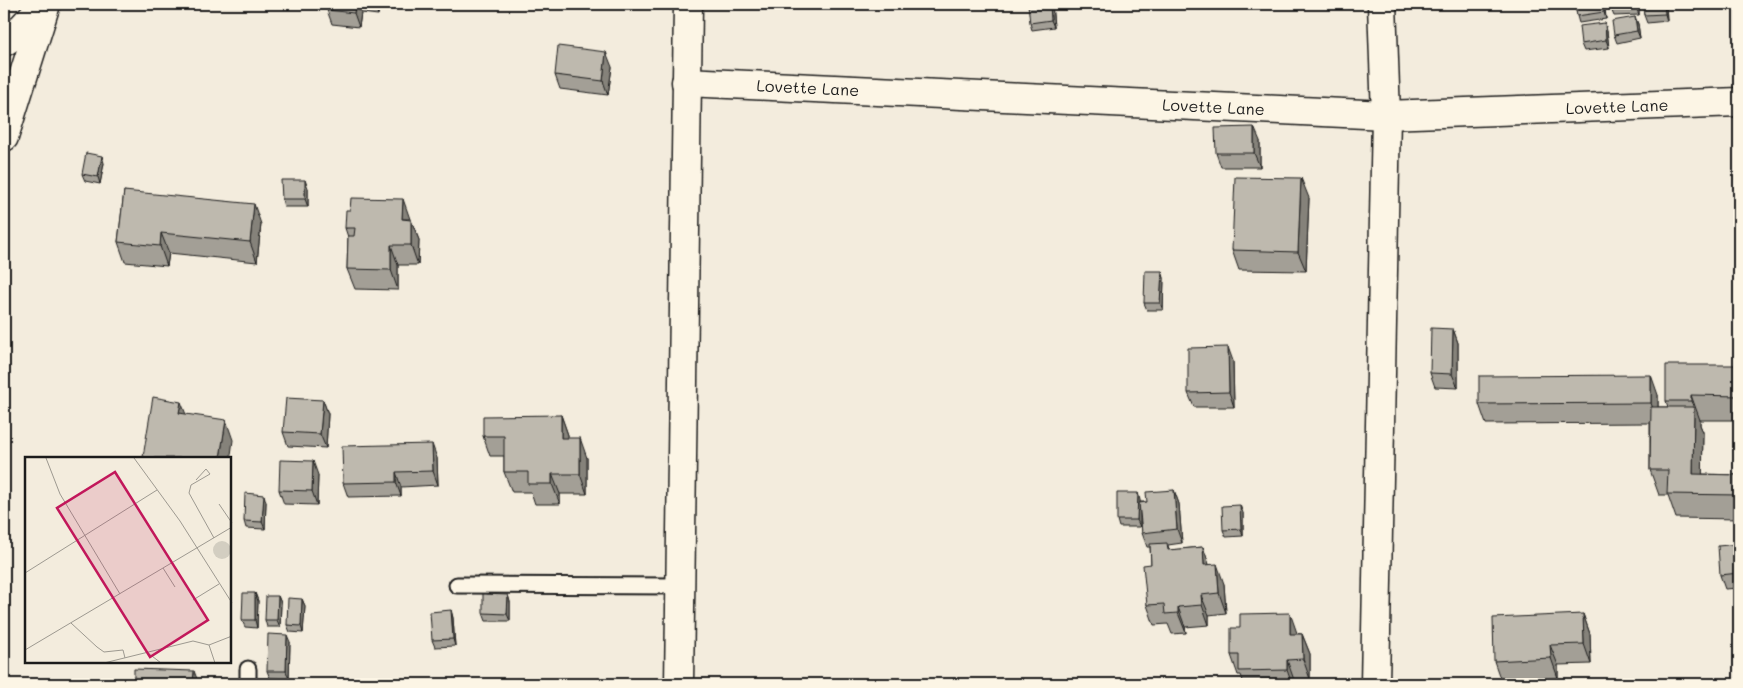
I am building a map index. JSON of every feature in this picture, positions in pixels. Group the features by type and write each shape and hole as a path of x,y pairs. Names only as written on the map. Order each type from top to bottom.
{"street":[{"path":"4,42 18,32 45,4"},
{"path":"4,137 45,4"},
{"path":"679,684 688,4"},
{"path":"1375,684 1386,115 1382,4"},
{"name":"Lovette Lane","path":"686,82 1386,115 1739,102"}],"lane":[{"path":"456,585 680,586"},
{"path":"248,669 248,684"}],"building":[{"path":"327,4 355,4 354,13 327,10"},
{"path":"1028,4 1050,4 1051,20 1030,23"},
{"path":"1575,4 1603,4 1604,12 1577,16"},
{"path":"1643,4 1664,4 1665,14 1644,15"},
{"path":"1635,17 1637,31 1614,35 1612,21"},
{"path":"1605,23 1606,40 1581,44 1579,26"},
{"path":"558,46 606,52 603,81 555,75"},
{"path":"1254,127 1254,153 1216,153 1215,128"},
{"path":"86,153 102,156 98,177 82,174"},
{"path":"1235,177 1301,178 1298,252 1232,250"},
{"path":"281,180 305,180 305,199 282,199"},
{"path":"124,191 254,204 250,242 161,233 160,246 118,242"},
{"path":"351,198 403,199 402,219 411,220 411,245 391,245 391,270 347,269 348,236 354,236 355,228 345,228 346,210 350,210"},
{"path":"1145,271 1162,271 1160,303 1144,303"},
{"path":"1431,328 1453,329 1452,374 1430,373"},
{"path":"1228,347 1229,392 1188,393 1188,348"},
{"path":"1666,365 1739,365 1739,396 1691,395 1691,401 1666,401"},
{"path":"1651,375 1651,403 1479,404 1479,376"},
{"path":"153,397 181,402 179,413 226,420 220,457 143,457"},
{"path":"286,398 323,400 320,434 283,432"},
{"path":"1651,407 1694,407 1693,474 1739,475 1739,495 1667,494 1668,470 1650,470"},
{"path":"561,415 561,438 580,438 580,474 552,474 552,484 528,484 528,472 504,472 504,436 483,436 483,416"},
{"path":"432,444 433,471 396,472 396,482 343,483 342,446"},
{"path":"280,460 313,461 312,491 279,490"},
{"path":"1174,490 1177,529 1142,533 1139,503 1147,502 1146,492"},
{"path":"245,493 264,495 262,522 244,521"},
{"path":"1117,493 1138,493 1137,520 1117,520"},
{"path":"1240,505 1241,529 1223,530 1222,506"},
{"path":"1167,543 1168,550 1203,547 1204,565 1217,564 1219,593 1201,595 1202,605 1178,607 1178,613 1165,614 1164,604 1147,605 1143,565 1151,564 1150,544"},
{"path":"1739,544 1739,573 1720,575 1718,546"},
{"path":"243,593 255,593 255,620 242,620"},
{"path":"483,594 508,595 507,614 483,613"},
{"path":"266,596 278,596 277,620 265,620"},
{"path":"288,598 302,599 301,626 287,625"},
{"path":"451,610 453,639 432,640 430,612"},
{"path":"1290,613 1290,634 1302,634 1303,659 1287,660 1287,670 1239,671 1239,655 1231,655 1231,628 1240,628 1240,614"},
{"path":"1583,614 1584,644 1550,645 1551,658 1494,661 1493,618"},
{"path":"268,634 287,635 286,671 267,671"},
{"path":"134,669 194,671 193,684 134,684"},
{"path":"555,680 574,684 554,684"}]}
